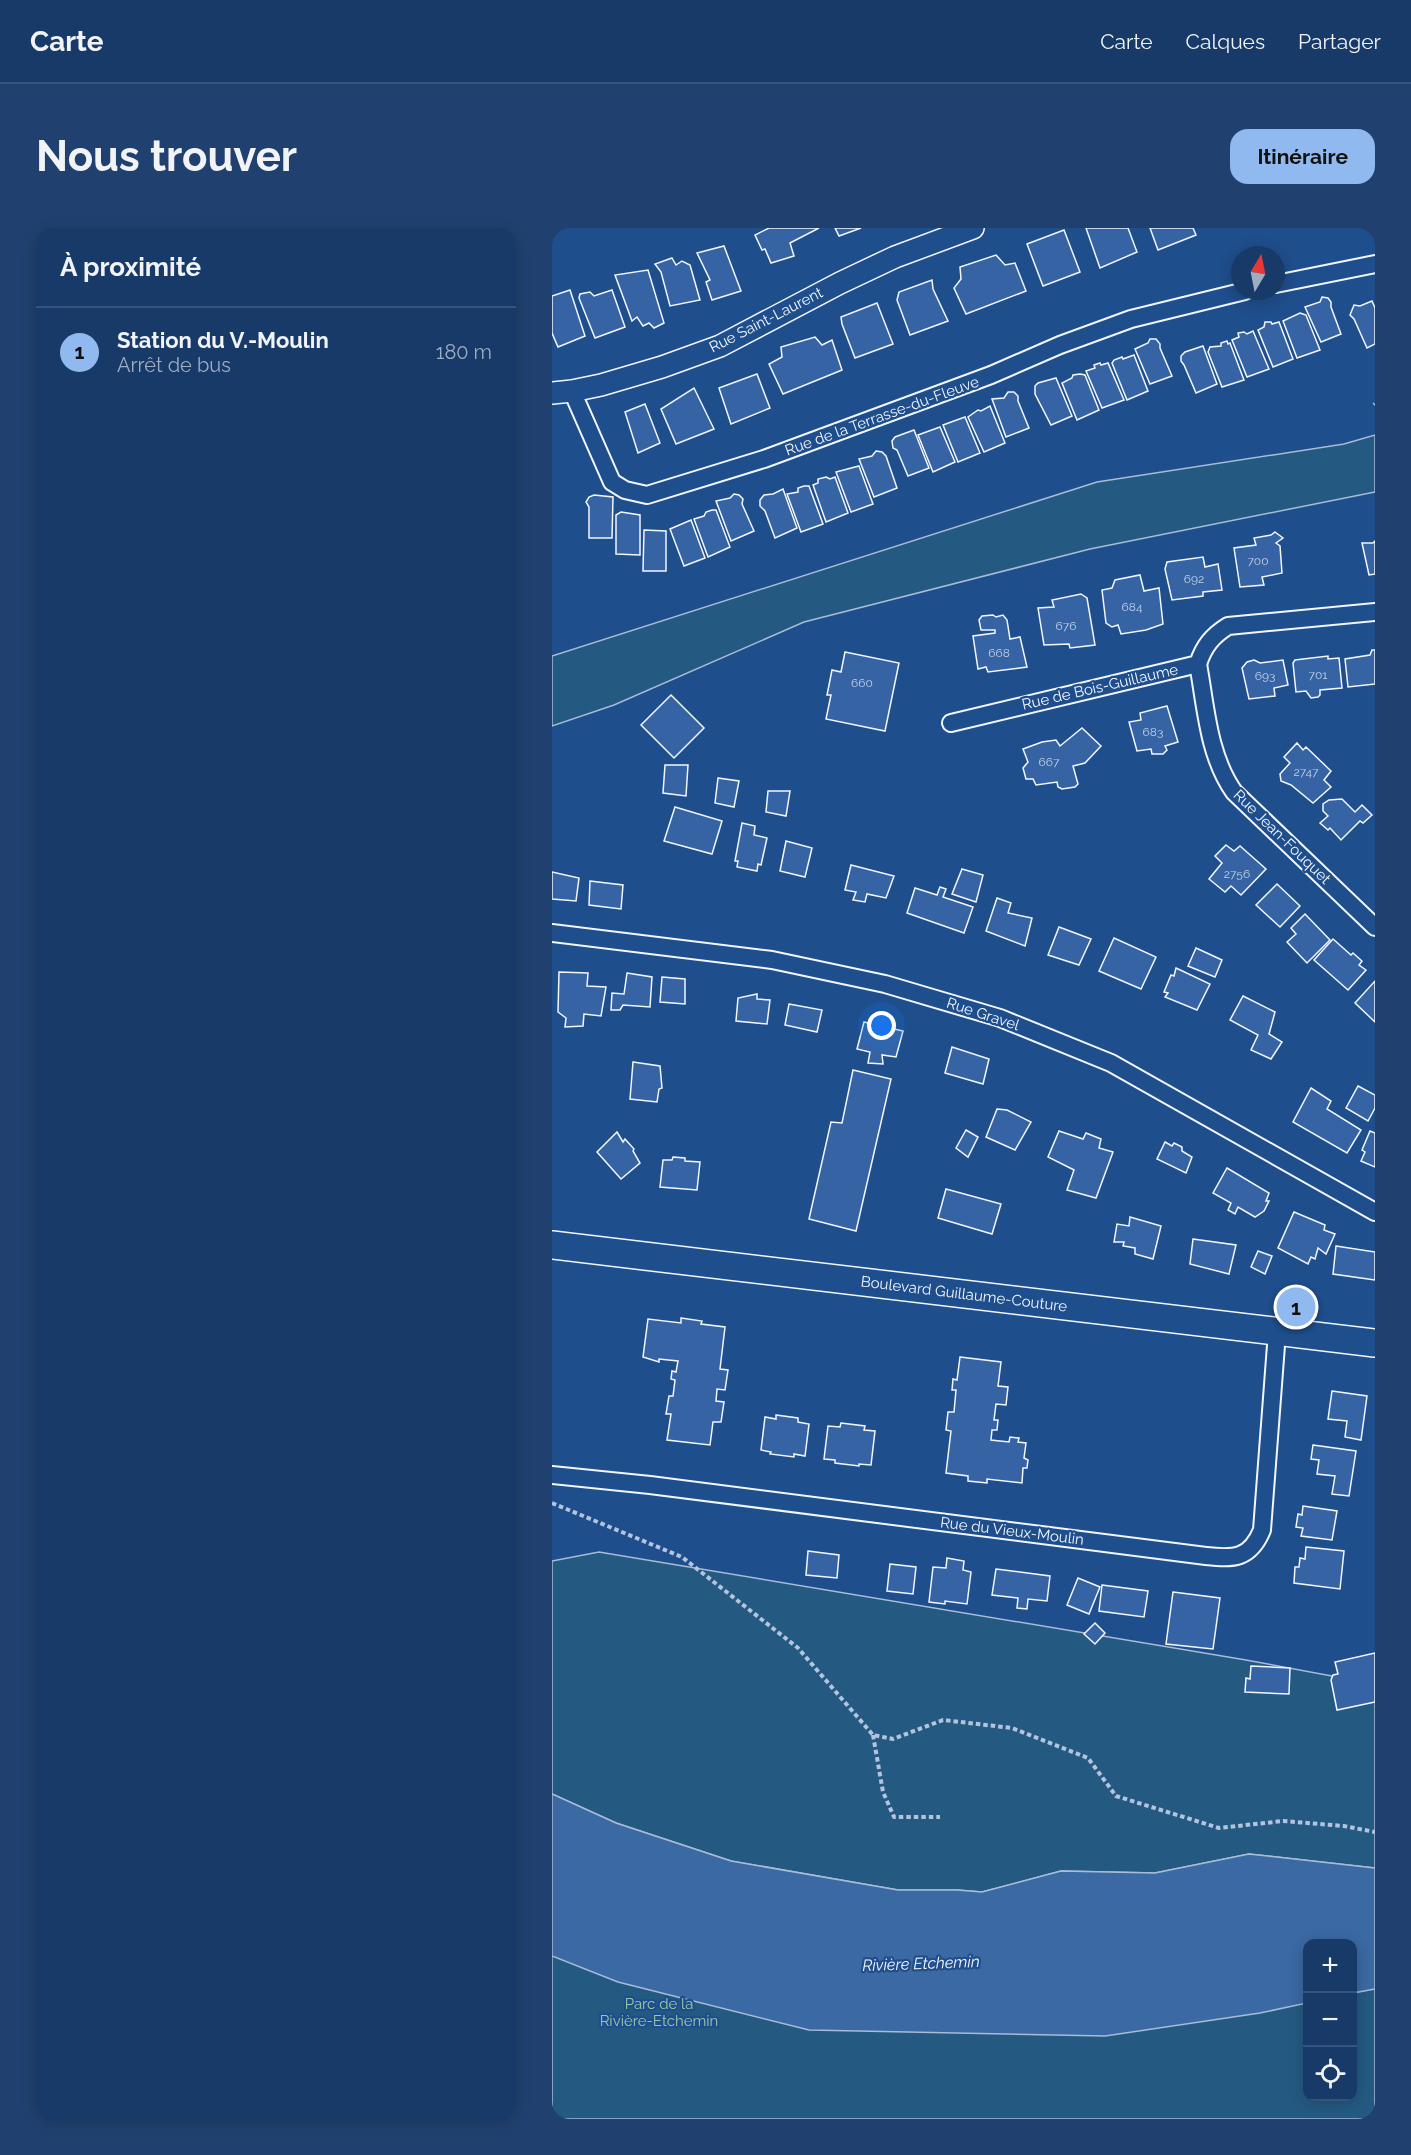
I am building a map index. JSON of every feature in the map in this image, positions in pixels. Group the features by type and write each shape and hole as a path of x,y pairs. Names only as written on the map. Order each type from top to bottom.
{"main road":[{"name":"Boulevard Guillaume-Couture","path":"552,1245 1375,1343"}],"street":[{"name":"Rue Saint-Laurent","path":"562,392 662,367 720,346 895,257 973,228"},
{"path":"1285,282 1375,264"},
{"name":"Rue de la Terrasse-du-Fleuve","path":"562,392 612,482 625,490 647,495 765,459 991,375 1060,345 1131,319 1231,294"},
{"name":"Rue de Bois-Guillaume","path":"951,723 1198,664 1203,650 1214,634 1228,626 1375,612"},
{"name":"Rue Jean-Fouquet","path":"1198,664 1216,758 1223,776 1234,792 1375,927"},
{"name":"Rue Gravel","path":"552,933 772,960 885,984 1000,1018 1111,1063 1375,1212"},
{"name":"Rue du Vieux-Moulin","path":"552,1475 650,1485 1206,1556 1225,1558 1244,1555 1257,1542 1262,1530 1277,1332"}],"path":[{"path":"552,1503 681,1557 798,1648 873,1735 883,1792 894,1817 940,1818"},
{"path":"873,1735 893,1739 943,1720 1012,1728 1088,1758 1116,1796 1219,1828 1283,1821 1344,1826 1375,1832"}],"green space":[{"path":"1375,435 1375,492 1090,549 804,622 614,705 552,726 552,656 1097,482 1344,444"},
{"path":"599,1552 1246,1660 1375,1684 1375,1868 1249,1854 1155,1873 1061,1871 982,1892 898,1890 731,1861 616,1823 552,1794 552,1561"},
{"name":"Parc de la Rivière-Etchemin","path":"552,1863 1303,1946 1303,2101 1357,2101 1357,1944 1375,1943 1375,2119 552,2119"}],"water":[{"name":"Rivière Etchemin","path":"552,1794 616,1823 731,1861 898,1890 982,1892 1061,1871 1155,1873 1249,1854 1375,1868 1375,1989 1357,1992 1357,1939 1303,1939 1303,2004 1260,2013 1105,2036 809,2030 618,1982 552,1956"}],"building":[{"path":"769,228 819,228 790,243 794,256 771,263 755,235"},
{"path":"835,228 861,228 839,236"},
{"path":"1086,228 1128,228 1137,252 1100,268"},
{"path":"1150,228 1193,228 1196,235 1158,250"},
{"path":"1064,230 1080,272 1043,286 1027,244"},
{"path":"724,246 741,291 712,300 706,282 710,280 697,253"},
{"path":"996,255 1005,265 1015,263 1026,291 966,314 954,288 961,279 960,267"},
{"path":"672,258 676,265 682,261 690,265 700,300 670,306 661,272 655,264"},
{"path":"648,270 664,323 654,328 649,323 643,326 637,317 632,321 615,275"},
{"path":"932,280 933,289 948,321 910,335 897,300 899,292"},
{"path":"570,290 585,336 558,347 552,333 552,296"},
{"path":"612,290 625,327 595,338 579,298 580,294 590,292 594,296"},
{"path":"1322,297 1328,298 1331,302 1341,334 1321,342 1305,307 1320,302"},
{"path":"1372,301 1375,308 1375,344 1367,348 1350,315 1354,305 1360,306"},
{"path":"877,303 893,344 855,358 841,317"},
{"path":"1300,313 1306,315 1320,350 1297,358 1283,321"},
{"path":"1265,322 1272,324 1279,322 1293,359 1273,367 1258,330 1264,327"},
{"path":"1253,331 1269,369 1247,377 1232,340 1239,337 1238,333 1247,334"},
{"path":"815,337 822,345 832,340 842,370 783,394 769,364 782,357 781,347"},
{"path":"1150,339 1156,339 1160,344 1172,376 1150,384 1135,349 1148,343"},
{"path":"1227,341 1228,344 1230,343 1244,380 1222,387 1208,352 1210,347 1221,346 1221,343"},
{"path":"1203,346 1217,384 1196,393 1181,361 1181,356 1185,352"},
{"path":"1134,355 1148,391 1127,400 1112,363 1122,357 1123,359"},
{"path":"1100,363 1101,365 1108,363 1124,400 1102,408 1086,371 1095,368 1094,365"},
{"path":"757,374 770,408 731,424 719,388"},
{"path":"1073,375 1085,375 1099,410 1077,420 1062,383 1072,378"},
{"path":"1056,378 1072,416 1051,425 1035,394 1035,386"},
{"path":"694,388 714,429 676,444 661,409"},
{"path":"1008,392 1014,392 1018,396 1029,428 1006,437 992,399 1004,398"},
{"path":"645,404 660,443 638,453 625,412"},
{"path":"990,406 1005,443 984,452 968,417"},
{"path":"965,417 980,453 958,462 943,425"},
{"path":"940,427 955,462 933,472 918,435"},
{"path":"914,430 929,468 908,476 897,450 893,448 892,441 895,437"},
{"path":"876,451 886,456 897,488 874,497 859,459 872,456"},
{"path":"859,466 873,504 851,512 836,472"},
{"path":"826,477 830,479 835,477 848,513 826,522 813,485 818,483 818,479"},
{"path":"809,486 823,524 801,532 787,494 798,492 798,488"},
{"path":"783,489 797,528 775,538 765,511 760,506 760,500 764,495"},
{"path":"734,494 743,499 742,504 754,531 731,541 716,501 730,498"},
{"path":"594,495 613,497 612,538 589,538 589,507 586,502"},
{"path":"716,510 730,547 708,557 694,519"},
{"path":"621,512 640,515 640,555 616,554 616,515"},
{"path":"691,520 705,558 684,566 670,529"},
{"path":"644,530 666,531 666,571 643,571"},
{"path":"1275,532 1283,538 1276,543 1280,546 1282,573 1262,577 1264,585 1240,587 1234,548 1256,545 1254,538"},
{"path":"1375,541 1375,574 1369,575 1362,543"},
{"path":"1203,557 1205,567 1218,564 1222,590 1203,592 1203,596 1172,600 1165,569 1167,562"},
{"path":"1140,575 1144,591 1159,588 1163,624 1146,630 1121,634 1118,625 1112,627 1106,623 1102,590 1112,588 1115,580"},
{"path":"1081,594 1087,598 1095,645 1070,648 1069,644 1044,645 1038,608 1054,607 1052,600"},
{"path":"1003,615 1007,620 1010,639 1020,637 1027,667 988,672 986,667 978,669 973,636 995,633 995,630 981,630 979,620 982,616 996,617"},
{"path":"1372,650 1375,650 1375,684 1348,687 1345,659 1370,655"},
{"path":"845,652 899,663 885,731 826,719 831,695 827,695 832,670 841,672"},
{"path":"1328,656 1328,659 1339,658 1342,688 1320,690 1318,697 1311,698 1306,691 1296,692 1293,663 1295,660"},
{"path":"1254,660 1260,663 1283,660 1288,685 1274,688 1275,696 1249,699 1242,668 1247,662"},
{"path":"671,695 704,728 674,758 641,725"},
{"path":"1167,706 1178,742 1165,746 1167,750 1163,754 1152,754 1151,749 1137,751 1129,722 1141,720 1140,713"},
{"path":"1082,728 1101,746 1085,763 1073,766 1078,784 1075,787 1062,789 1058,787 1057,782 1036,785 1033,779 1026,779 1023,768 1028,762 1023,749 1056,740 1060,746"},
{"path":"1297,743 1303,750 1306,747 1331,771 1324,780 1331,787 1313,803 1291,785 1281,781 1280,774 1290,763 1284,757"},
{"path":"665,765 688,765 686,796 663,793"},
{"path":"718,778 739,781 734,807 715,803"},
{"path":"768,791 790,791 786,816 766,812"},
{"path":"1342,799 1355,812 1362,805 1372,815 1363,823 1360,821 1341,840 1330,828 1328,830 1320,823 1328,816 1323,811 1323,804 1329,800"},
{"path":"675,807 722,821 712,854 664,841"},
{"path":"742,823 755,826 754,835 767,838 761,865 758,864 757,871 737,867 738,861 735,861"},
{"path":"786,841 812,848 805,877 780,871"},
{"path":"1226,845 1234,851 1240,846 1266,869 1241,895 1231,886 1225,892 1209,879 1222,863 1215,856"},
{"path":"851,865 894,876 886,898 867,894 865,902 853,900 856,892 845,890"},
{"path":"962,869 983,875 976,902 952,894"},
{"path":"552,872 579,878 576,901 552,899"},
{"path":"590,881 623,885 621,909 589,905"},
{"path":"1277,884 1300,906 1280,927 1256,905"},
{"path":"940,887 946,889 943,897 973,907 964,933 907,913 915,888 937,895"},
{"path":"997,898 1011,903 1008,913 1032,918 1025,946 986,931"},
{"path":"1305,914 1330,940 1307,963 1287,942 1296,934 1291,928"},
{"path":"1059,927 1091,939 1079,965 1048,955"},
{"path":"1114,938 1156,957 1141,989 1099,971"},
{"path":"1333,939 1351,955 1353,953 1362,961 1359,965 1366,970 1348,990 1314,960"},
{"path":"1196,948 1222,960 1215,977 1188,966"},
{"path":"1176,968 1210,984 1197,1010 1165,997 1168,993 1164,992"},
{"path":"559,972 588,973 587,986 606,987 601,1016 584,1014 583,1026 565,1027 566,1018 558,1012"},
{"path":"627,973 652,977 650,1007 623,1005 620,1010 611,1010 612,993 624,994"},
{"path":"662,977 685,979 685,1004 660,1002"},
{"path":"1375,981 1375,1022 1355,1003"},
{"path":"757,994 757,999 770,1000 767,1024 736,1021 738,998"},
{"path":"1243,996 1275,1012 1269,1034 1282,1042 1271,1059 1251,1050 1258,1035 1230,1020"},
{"path":"789,1004 822,1010 817,1032 785,1025"},
{"path":"864,1022 903,1031 896,1057 882,1055 883,1064 868,1063 870,1052 857,1049"},
{"path":"952,1047 989,1059 983,1084 945,1073"},
{"path":"633,1062 660,1066 662,1088 659,1089 657,1102 630,1099"},
{"path":"853,1070 891,1079 856,1231 809,1219 831,1122 842,1123"},
{"path":"1358,1086 1375,1095 1375,1108 1368,1121 1346,1108"},
{"path":"1311,1088 1331,1101 1327,1109 1361,1130 1347,1153 1293,1122"},
{"path":"997,1109 1007,1110 1031,1122 1015,1150 986,1137"},
{"path":"966,1130 978,1137 968,1157 956,1148"},
{"path":"1059,1131 1083,1139 1086,1133 1101,1139 1099,1148 1113,1152 1096,1198 1067,1190 1074,1170 1048,1157"},
{"path":"1370,1131 1375,1133 1375,1167 1361,1161 1365,1152 1362,1150"},
{"path":"617,1132 623,1142 625,1139 634,1149 640,1163 621,1179 597,1152"},
{"path":"1165,1142 1172,1146 1174,1143 1182,1147 1182,1151 1192,1157 1186,1173 1157,1159"},
{"path":"673,1157 700,1162 697,1190 660,1187 663,1160 672,1160"},
{"path":"1227,1168 1269,1193 1266,1201 1269,1201 1264,1211 1255,1217 1238,1207 1235,1214 1228,1210 1231,1203 1213,1193"},
{"path":"946,1189 1001,1204 992,1234 938,1218"},
{"path":"1294,1212 1325,1225 1324,1230 1335,1234 1326,1254 1318,1248 1315,1259 1311,1257 1308,1264 1278,1248"},
{"path":"1130,1217 1161,1226 1153,1259 1135,1254 1135,1248 1123,1246 1124,1242 1114,1242 1117,1224 1129,1226"},
{"path":"1193,1239 1236,1245 1229,1274 1190,1264"},
{"path":"1336,1246 1375,1252 1375,1280 1333,1274"},
{"path":"1258,1251 1272,1256 1265,1274 1251,1267"},
{"path":"681,1318 702,1321 701,1324 725,1327 720,1369 728,1370 725,1390 717,1389 716,1401 724,1402 721,1422 713,1422 710,1445 667,1440 671,1414 666,1414 669,1396 673,1396 675,1380 671,1379 672,1371 676,1372 678,1361 659,1359 659,1362 643,1357 648,1319 681,1323"},
{"path":"960,1357 1001,1362 998,1386 1008,1387 1006,1405 996,1404 994,1420 998,1420 997,1430 992,1430 991,1440 1009,1442 1010,1437 1019,1438 1018,1442 1026,1443 1024,1458 1028,1460 1027,1468 1023,1468 1022,1483 987,1479 987,1483 968,1481 968,1476 946,1473 951,1431 946,1430 948,1412 954,1412 956,1390 952,1390 953,1379 957,1380"},
{"path":"1332,1391 1367,1396 1361,1440 1345,1437 1347,1421 1328,1419"},
{"path":"776,1415 798,1418 798,1422 809,1424 805,1456 770,1454 771,1452 761,1450 765,1417 776,1419"},
{"path":"841,1423 865,1426 864,1430 875,1431 871,1465 835,1463 835,1460 824,1459 828,1426 840,1427"},
{"path":"1313,1445 1356,1451 1349,1496 1332,1494 1335,1476 1317,1474 1319,1460 1311,1459"},
{"path":"1303,1506 1337,1511 1332,1540 1301,1536 1303,1528 1296,1527 1298,1514 1302,1515"},
{"path":"1306,1547 1344,1551 1340,1589 1294,1583 1295,1567 1299,1567 1300,1558 1305,1559"},
{"path":"808,1551 839,1555 837,1578 806,1575"},
{"path":"947,1558 964,1561 963,1570 971,1572 967,1604 945,1601 945,1604 929,1602 933,1567 946,1568"},
{"path":"890,1564 916,1567 913,1594 887,1591"},
{"path":"996,1569 1050,1576 1047,1601 1028,1599 1027,1609 1017,1608 1018,1598 992,1595"},
{"path":"1078,1578 1100,1587 1089,1614 1067,1605"},
{"path":"1102,1585 1148,1591 1144,1617 1099,1611"},
{"path":"1173,1592 1220,1598 1213,1649 1166,1644"},
{"path":"1095,1623 1105,1633 1095,1644 1084,1634"},
{"path":"1375,1653 1375,1702 1337,1710 1331,1680 1333,1675 1338,1674 1335,1662"},
{"path":"1251,1666 1290,1668 1289,1694 1245,1692 1246,1678 1250,1679"}],"place":[{"name":"Station du V.-Moulin","path":"1296,1307"}]}
